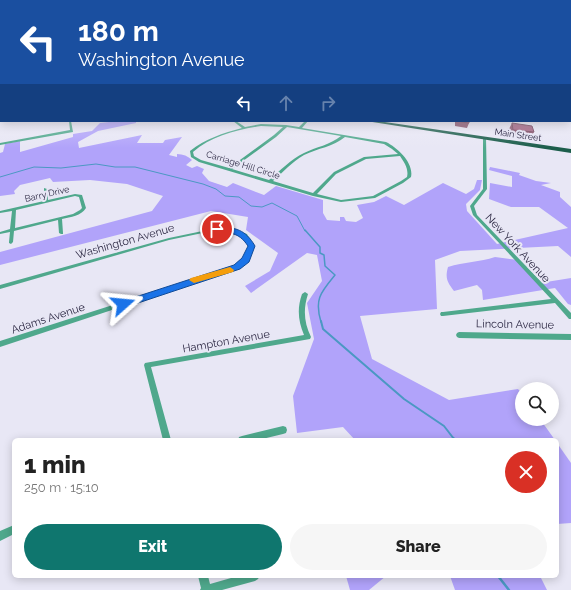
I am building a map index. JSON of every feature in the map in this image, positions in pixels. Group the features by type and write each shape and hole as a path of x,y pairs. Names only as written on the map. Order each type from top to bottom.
{"main road":[{"name":"Main Street","path":"375,122 571,151"}],"street":[{"path":"0,144 72,131 70,122"},
{"path":"235,122 244,128"},
{"path":"300,128 306,122"},
{"name":"Carriage Hill Circle","path":"261,125 286,126 385,143 392,146 407,162 410,172 409,177 374,197 341,201 314,195 200,161 192,156 191,152 203,143 244,128 261,125"},
{"path":"230,169 275,136 286,126"},
{"path":"270,182 303,154 334,144 344,136"},
{"name":"New York Avenue","path":"484,138 485,189 474,203 472,209 486,228 571,317"},
{"path":"314,195 335,172 365,158 400,155"},
{"path":"45,189 46,202"},
{"name":"Barry Drive","path":"0,212 75,196 81,196 84,208 82,211 60,219 0,233"},
{"path":"11,242 14,210"},
{"path":"60,219 61,234"},
{"name":"Washington Avenue","path":"0,287 169,239 217,229 232,230 245,235 252,246"},
{"name":"Adams Avenue","path":"0,344 237,267 246,260 252,246"},
{"name":"Hampton Avenue","path":"166,438 147,365 308,337 302,319 301,304 305,294"},
{"path":"444,314 556,301"},
{"name":"Lincoln Avenue","path":"460,335 571,337"},
{"path":"250,438 282,430"},
{"path":"0,536 12,530"},
{"path":"203,578 205,590 248,578"}],"shaded area":[{"path":"136,122 98,131 78,142 79,148 142,135 137,143 163,143 165,140 182,137 169,155 177,157 177,154 179,154 189,157 192,160 186,165 192,168 197,166 204,169 202,173 209,181 227,187 233,183 264,195 276,186 323,200 323,213 327,220 340,221 340,217 344,217 346,221 356,222 363,218 357,205 374,202 386,196 404,205 443,183 466,194 474,189 477,180 482,180 480,190 466,204 467,211 497,244 568,228 539,207 511,207 489,199 490,183 512,187 512,176 489,170 490,167 520,173 519,175 536,181 551,183 541,185 560,192 560,197 571,207 571,257 558,246 460,251 435,260 437,309 360,316 372,359 449,400 515,389 515,426 545,426 554,438 353,438 343,427 297,433 293,396 314,339 307,303 322,281 317,255 307,253 251,293 245,286 270,271 278,253 246,230 248,217 211,211 0,265 0,252 152,211 163,196 127,184 90,180 53,182 50,178 20,185 14,191 15,194 0,196 0,153 3,152 5,144 20,141 20,152 73,137 73,134 92,131 100,123"},
{"path":"495,257 518,260 540,283 571,278 571,305 568,304 555,288 483,300 482,290 477,285 454,291 447,280 448,267"},
{"path":"559,446 571,463 571,523 559,524"},
{"path":"347,578 384,578 369,590 350,590"},
{"path":"451,578 541,578 547,590 455,590"}],"building":[{"path":"512,123 532,126 534,132 513,130"}],"waterway":[{"path":"0,177 34,167 61,168 96,164 115,167 135,167 203,184 216,189 225,196 239,197 251,206 262,207 272,203 297,216 305,231"},
{"path":"305,230 320,247 320,253 324,255 325,266 335,275 320,296 318,307 321,322"},
{"path":"321,321 323,329 404,399 444,426 453,438"},
{"path":"500,578 509,590"}],"slow traffic":[{"path":"194,280 230,270"}],"route":[{"path":"123,304 194,280 224,272 237,267 246,260 252,246 245,235 232,230 217,229"}]}
